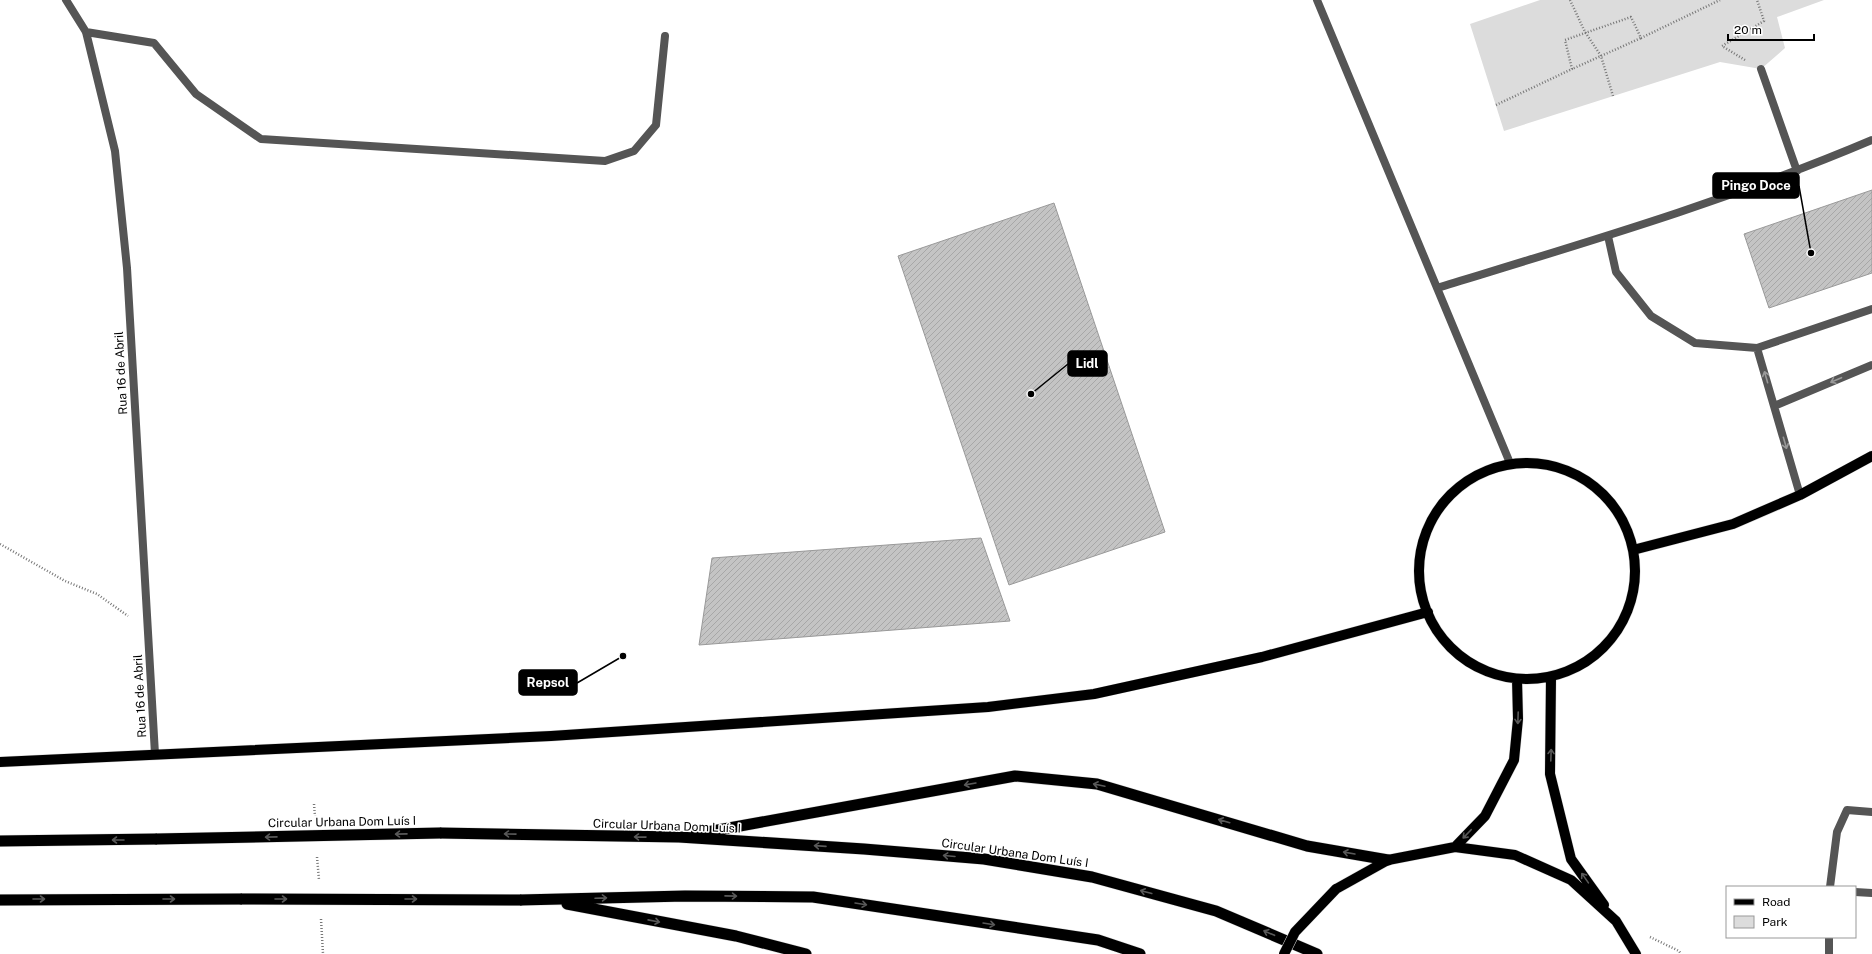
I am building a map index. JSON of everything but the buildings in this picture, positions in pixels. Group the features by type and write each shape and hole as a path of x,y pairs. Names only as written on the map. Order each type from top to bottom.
{"highway":[{"path":"679,837 1015,776 1097,784 1307,846 1388,860"},
{"name":"Circular Urbana Dom Luís I","path":"0,841 440,833 679,837 864,849 984,859 1092,877 1216,911 1317,954"},
{"path":"0,900 547,900 685,896 813,897 1098,940 1140,954"},
{"path":"547,900 736,936 806,954"}],"main road":[{"path":"1633,550 1733,524 1800,495 1872,456"},
{"path":"1510,463 1547,464 1582,476 1610,500 1629,532 1633,550 1636,568 1630,605 1613,638 1585,663 1551,677 1517,679 1485,671 1456,653 1435,628 1422,597 1419,563 1426,530 1446,499 1475,476 1510,463"},
{"path":"0,762 551,736 988,707 1094,694 1262,657 1428,612"},
{"path":"1551,677 1550,774 1572,859 1616,921 1636,954"},
{"path":"1455,847 1484,816 1514,760 1518,720 1517,679"},
{"path":"1284,954 1295,932 1336,889 1388,860 1455,847 1515,855 1571,880 1616,921"}],"street":[{"name":"Rua 16 de Abril","path":"66,0 86,32 115,151 126,268 155,754"},
{"path":"1317,0 1510,463"},
{"path":"86,32 154,43 196,94 261,139 605,161 634,151 656,125 665,36"},
{"path":"1761,69 1796,171"},
{"path":"1437,288 1608,236 1796,171 1872,140"},
{"path":"1608,236 1616,272 1651,316 1695,343 1757,348 1872,309"},
{"path":"1757,348 1800,495"},
{"path":"1774,406 1872,365"},
{"path":"1830,886 1837,832 1847,810 1872,812"},
{"path":"1856,892 1872,893"},
{"path":"1829,938 1829,954"}],"path":[{"path":"1570,0 1584,32 1600,56 1613,96"},
{"path":"1496,105 1720,0"},
{"path":"1757,0 1764,21 1722,46 1761,69"},
{"path":"1572,69 1565,40 1584,32 1632,17 1641,38"},
{"path":"0,544 45,570 98,594 128,616 148,625"}],"green space":[{"path":"1540,0 1824,0 1777,17 1785,48 1761,69 1720,62 1504,131 1470,24"}],"place":[{"name":"Pingo Doce","path":"1811,253"},
{"name":"Lidl","path":"1031,394"},
{"name":"Repsol","path":"623,656"}]}
